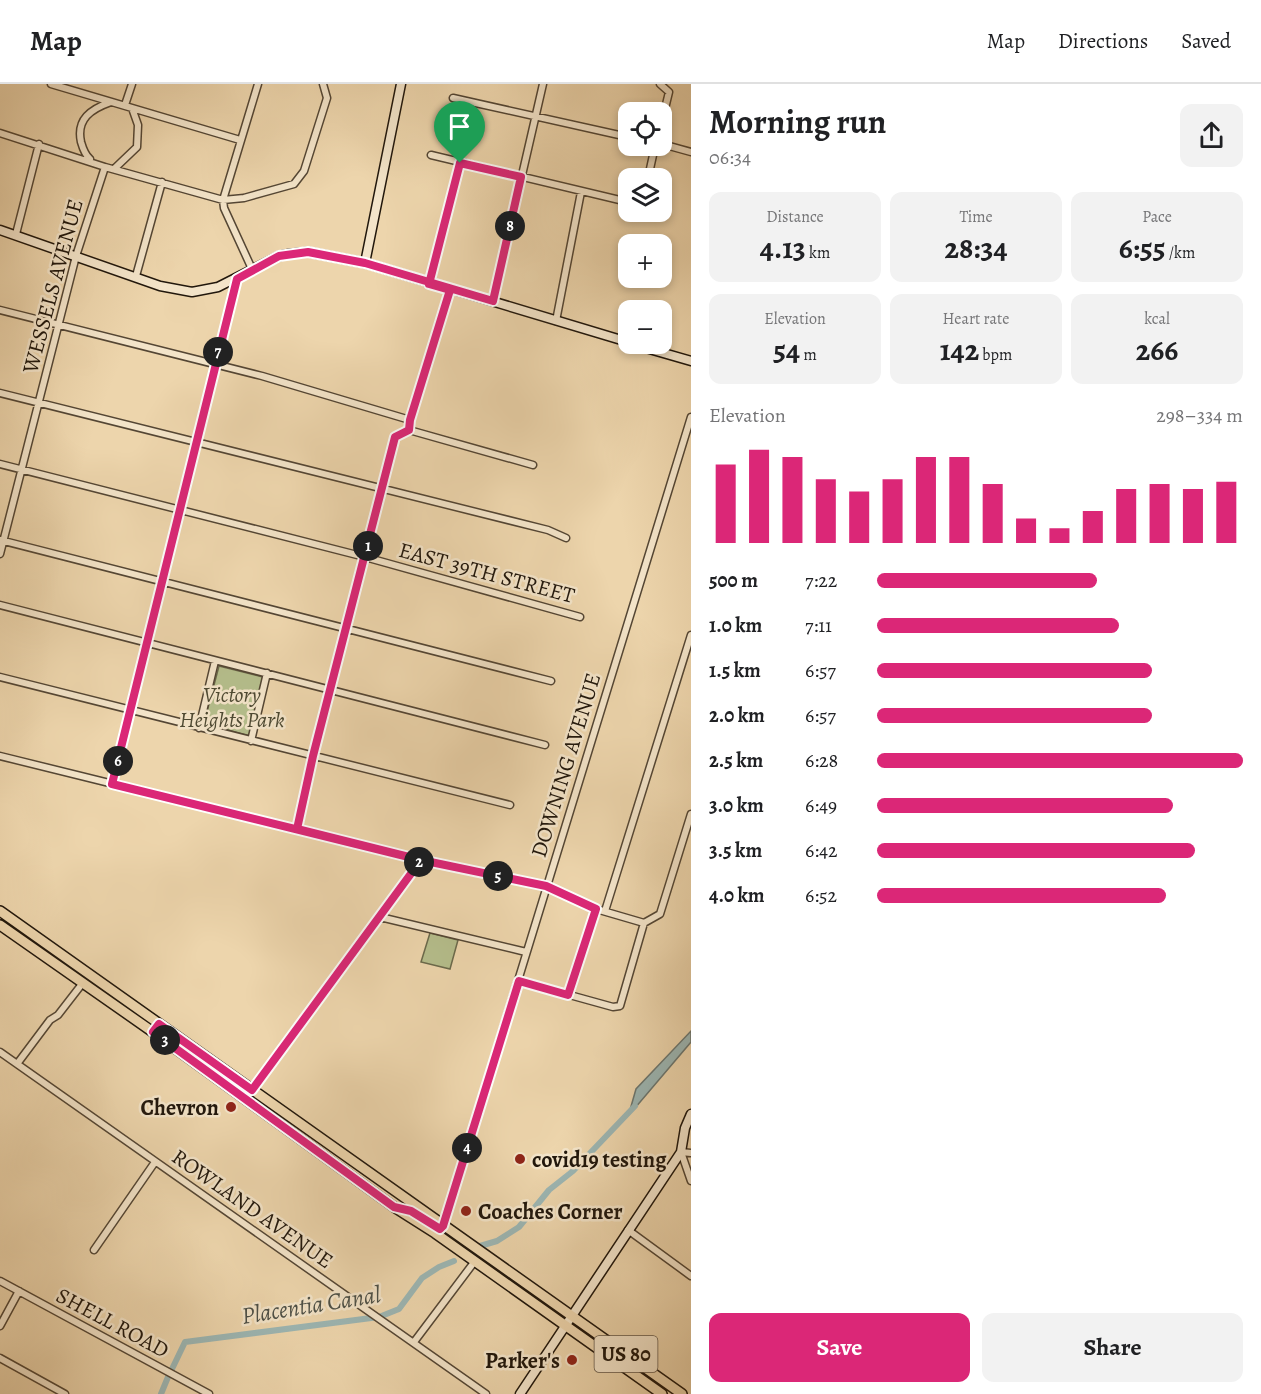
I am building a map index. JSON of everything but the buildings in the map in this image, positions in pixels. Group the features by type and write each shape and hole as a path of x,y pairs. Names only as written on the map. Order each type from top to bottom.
{"main road":[{"name":"US 80","path":"0,911 292,1133 662,1394"},
{"name":"US 80","path":"0,925 82,984 156,1028 252,1090 682,1394"},
{"path":"292,1133 300,1124"},
{"path":"399,1210 411,1211 436,1228 443,1226"}],"street":[{"path":"51,84 240,140"},
{"path":"114,169 137,147 138,125 129,106 132,84"},
{"path":"252,269 224,208 223,200 258,84"},
{"path":"0,133 105,167 223,200 261,195 294,184 304,171 327,98 323,84"},
{"path":"365,263 401,84"},
{"path":"493,301 543,84"},
{"path":"660,84 669,92 667,102"},
{"path":"453,98 618,135"},
{"path":"94,162 87,156 79,130 89,113 112,101"},
{"path":"16,234 39,144"},
{"path":"672,147 691,152"},
{"path":"431,155 618,200"},
{"path":"429,284 460,163"},
{"name":"WESSELS AVENUE","path":"0,554 76,256 105,167"},
{"path":"135,276 162,182"},
{"path":"556,321 581,192"},
{"path":"1,230 160,286 192,292 218,287 279,256 308,252 365,263 618,339"},
{"path":"112,784 160,581 181,511 237,279"},
{"path":"409,430 410,420 450,290"},
{"path":"0,310 215,364 410,420"},
{"path":"667,354 691,361"},
{"path":"0,393 548,530 566,538"},
{"name":"DOWNING AVENUE","path":"443,1226 691,417"},
{"path":"297,829 313,756 395,437 409,430 533,465"},
{"name":"EAST 39TH STREET","path":"0,464 365,557 580,616"},
{"path":"2,541 551,681"},
{"path":"0,605 545,745"},
{"path":"605,911 691,635"},
{"path":"199,728 215,661"},
{"path":"251,741 267,673"},
{"path":"0,677 129,712 510,805"},
{"path":"0,756 421,860 546,886 596,909 644,923"},
{"path":"519,981 614,1007 620,1006 644,923 660,914 691,814"},
{"path":"252,1090 421,860"},
{"path":"568,995 596,909"},
{"path":"380,917 526,952"},
{"path":"17,1064 50,1020 58,1015 82,984"},
{"name":"ROWLAND AVENUE","path":"0,1052 486,1394"},
{"path":"519,1394 681,1152 685,1128 691,1114"},
{"path":"681,1152 691,1153"},
{"path":"681,1152 691,1182"},
{"path":"94,1250 156,1162"},
{"path":"628,1230 691,1276"},
{"path":"414,1342 475,1261"},
{"name":"SHELL ROAD","path":"0,1281 209,1394"},
{"path":"0,1326 19,1291"},
{"path":"0,1358 65,1394"}],"green space":[{"name":"Victory Heights Park","path":"219,666 263,677 249,736 204,723"},
{"path":"430,933 458,940 450,969 421,962"}],"water":[{"path":"691,1031 691,1042 635,1108 589,1153 630,1110 636,1089"}],"waterway":[{"name":"Placentia Canal","path":"480,1246 497,1241 519,1227 549,1190 573,1171 635,1106"},
{"name":"Placentia Canal","path":"172,1369 185,1342 379,1317 399,1309 422,1278 454,1261"},
{"name":"Placentia Canal","path":"161,1394 168,1377"}],"place":[{"name":"Chevron","path":"231,1107"},
{"name":"covid19 testing","path":"520,1159"},
{"name":"Coaches Corner","path":"466,1211"},
{"name":"Parker's","path":"572,1360"}],"route":[{"path":"460,163 429,284 450,290 410,420 409,430 395,437 313,756 297,829 421,860 252,1090 159,1024 153,1032 394,1207 411,1211 440,1229 443,1226 519,981 568,995 596,909 546,886 421,860 112,784 160,581 181,511 237,279 279,256 308,252 365,263 429,284 493,301 521,177 460,163"}]}
